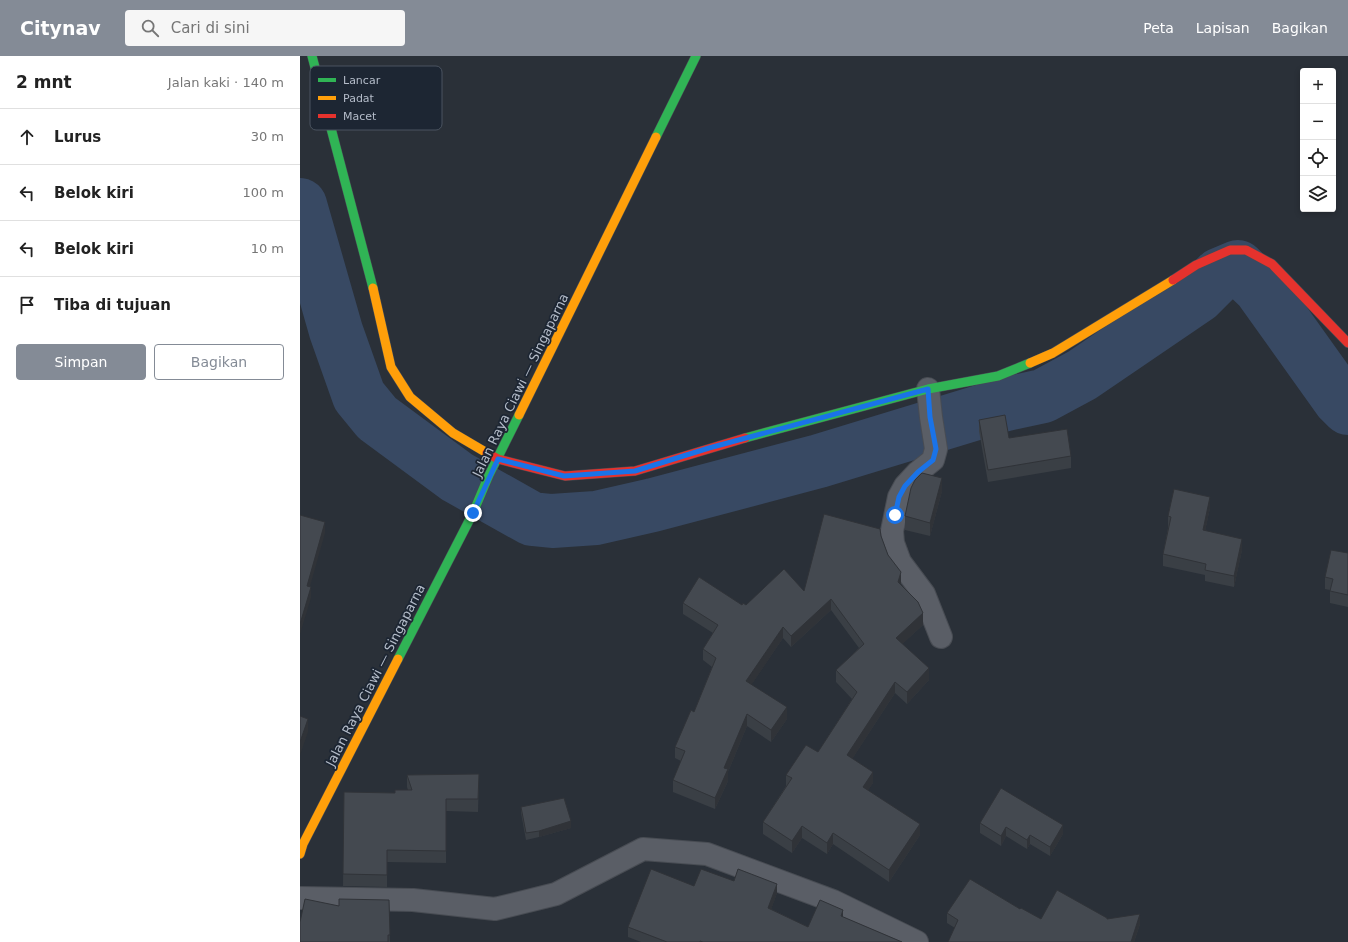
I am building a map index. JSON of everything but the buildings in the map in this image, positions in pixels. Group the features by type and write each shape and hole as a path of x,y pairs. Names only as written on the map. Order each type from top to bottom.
{"street":[{"path":"312,56 315,66"},
{"name":"Jalan Raya Ciawi — Singaparna","path":"300,854 303,844 473,513 489,475 696,56"},
{"path":"332,130 372,282 391,367 410,397 453,433 498,459 564,476 635,471 709,448 928,389 998,376 1053,353 1147,297 1196,265 1230,250 1246,250 1272,264 1348,343"},
{"path":"928,389 930,417 936,449 933,460 918,472 905,486 899,497 892,532 893,543 900,562 924,594 941,637"},
{"path":"300,898 413,900 495,909 556,894 643,849 707,854 833,901 917,942"}],"waterway":[{"path":"300,205 336,331 359,396 377,418 457,477 532,519 552,521 596,518 653,505 819,461 1006,404 1043,396 1082,375 1198,296 1219,275 1238,267 1260,288 1340,400 1348,408"}],"traffic: fast":[{"path":"312,56 315,66"},
{"path":"656,137 696,56"},
{"path":"331,130 373,288"},
{"path":"745,438 928,389 998,376 1030,363"},
{"path":"398,659 473,513 489,475 519,415"}],"traffic: slow":[{"path":"519,415 656,137"},
{"path":"1030,363 1053,353 1173,280"},
{"path":"373,288 391,367 410,397 453,433 487,453"},
{"path":"300,854 303,844 398,659"}],"traffic: jam":[{"path":"1173,280 1196,265 1230,250 1246,250 1272,264 1348,343"},
{"path":"487,453 498,459 565,476 635,471 745,438"}],"route":[{"path":"473,513 489,475 498,459 564,476 635,471 709,448 928,389 930,417 936,449 933,460 918,472 905,486 899,497 895,515"}]}
